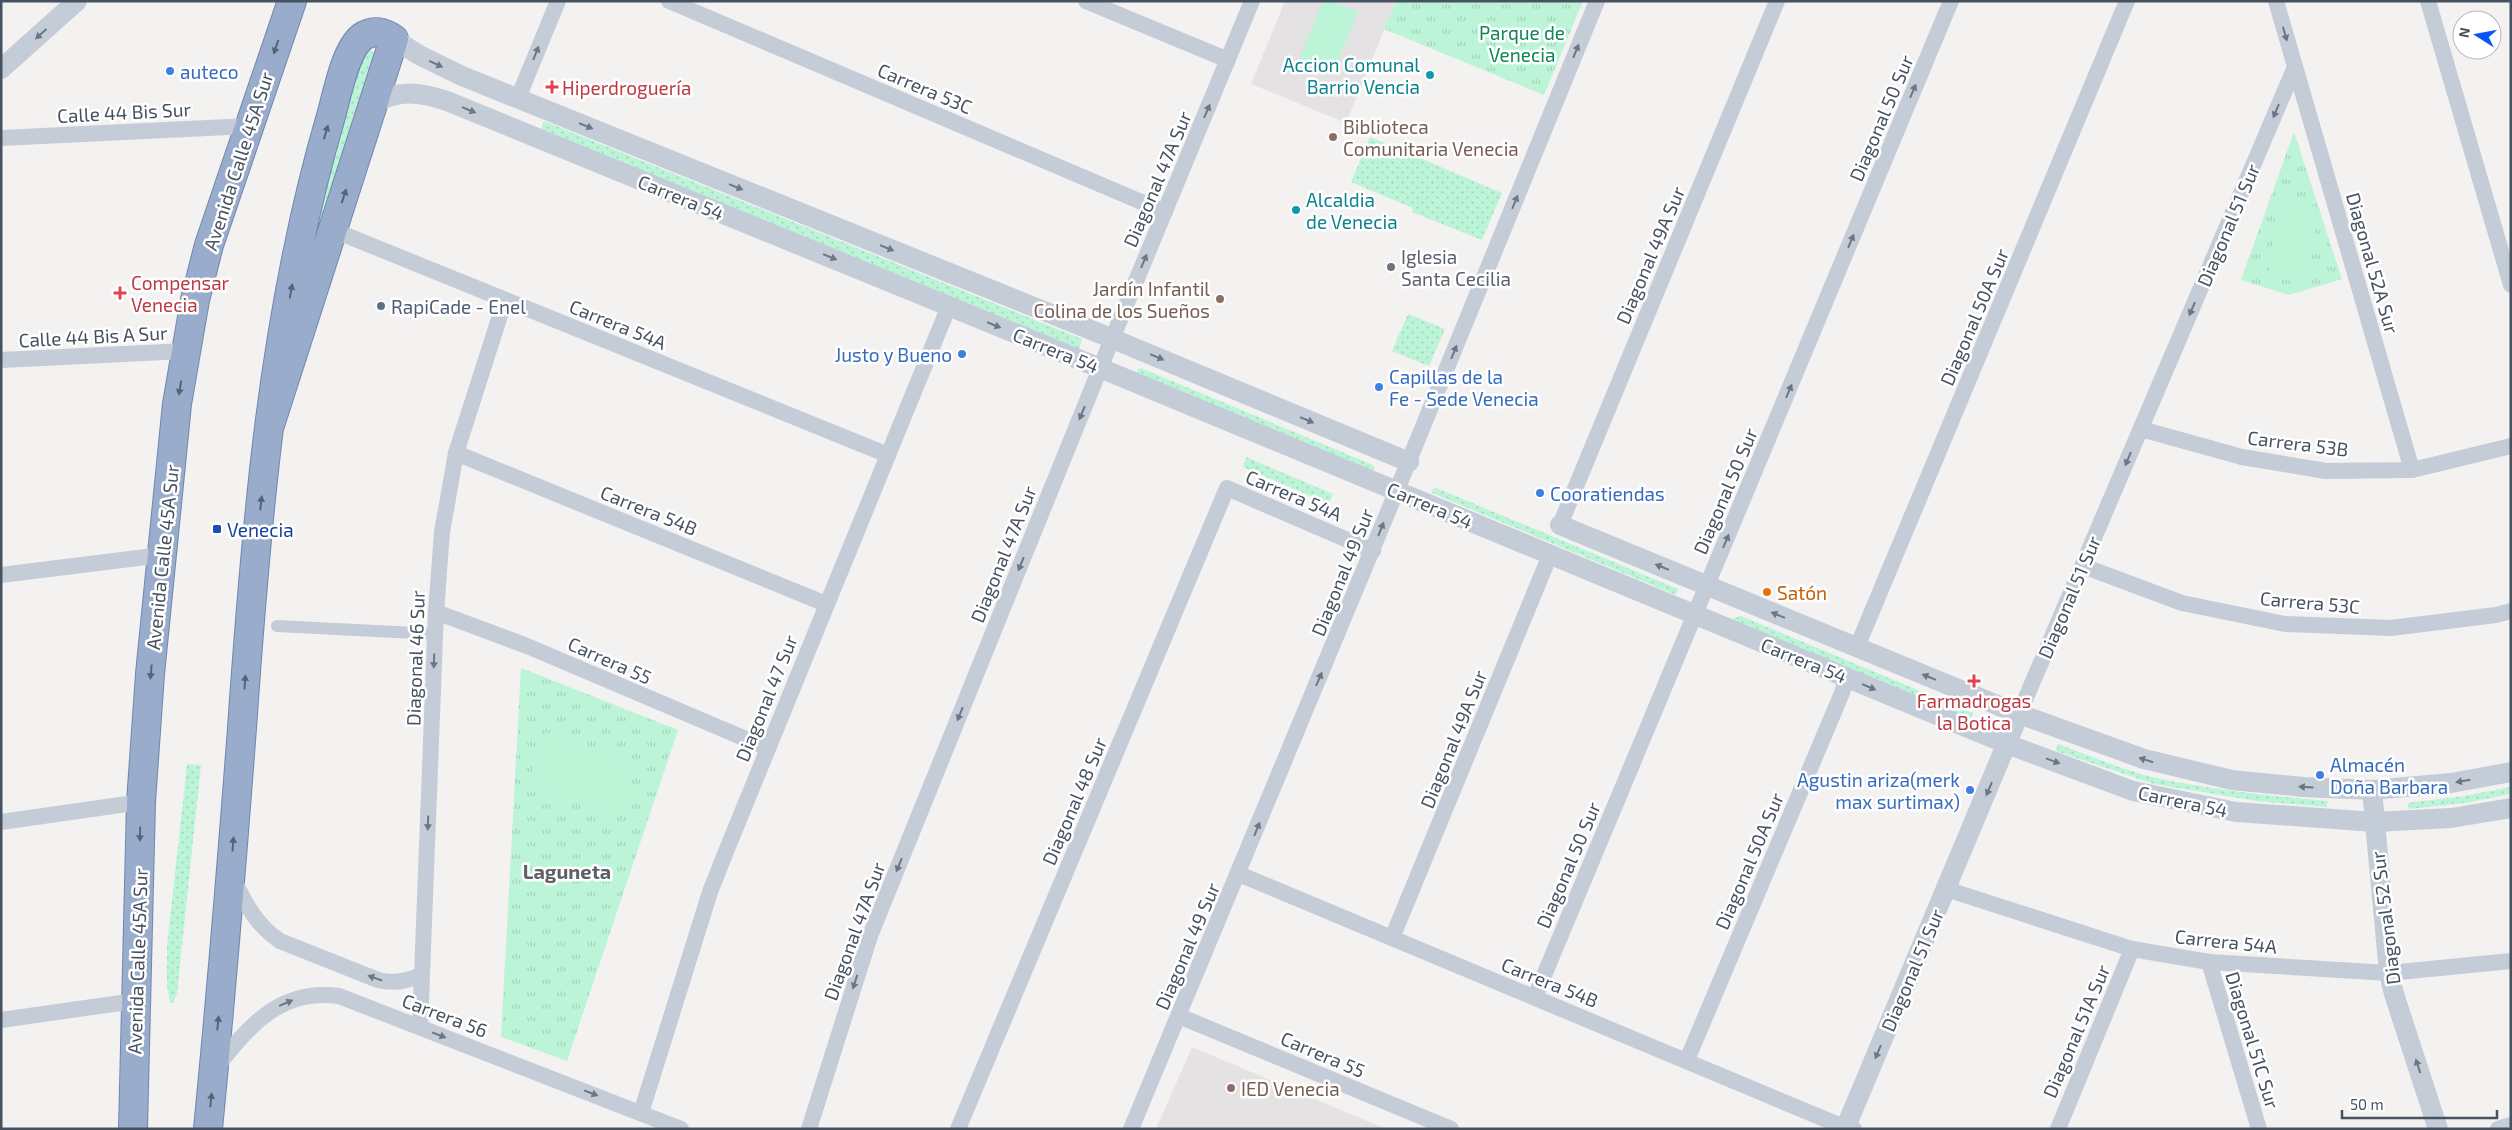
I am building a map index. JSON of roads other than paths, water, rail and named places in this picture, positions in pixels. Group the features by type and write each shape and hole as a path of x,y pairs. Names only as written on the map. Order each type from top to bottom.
{"highway":[{"name":"Avenida Calle 45A Sur","path":"133,1129 141,802 150,674 178,404 195,300 209,245 292,1"},
{"path":"208,1129 231,876 255,554 270,425 294,276 321,149 351,52 362,37 371,32 388,36 373,104 270,425"}],"street":[{"path":"1,69 77,1"},
{"path":"518,98 558,1"},
{"name":"Carrera 53C","path":"669,1 1165,212"},
{"path":"1086,1 1228,60"},
{"name":"Diagonal 47A Sur","path":"809,1129 870,936 1112,338 1252,1"},
{"name":"Diagonal 49 Sur","path":"1131,1129 1239,874 1597,1"},
{"name":"Diagonal 49A Sur","path":"1560,525 1777,1"},
{"name":"Diagonal 50 Sur","path":"1535,997 1951,1"},
{"name":"Diagonal 50A Sur","path":"1857,647 2126,1"},
{"path":"2276,1 2295,67"},
{"path":"2428,1 2511,285"},
{"name":"Carrera 54","path":"388,36 436,64 1112,338 1409,462"},
{"name":"Diagonal 51 Sur","path":"1849,1128 2019,714 2295,67"},
{"name":"Diagonal 52A Sur","path":"2295,67 2412,470"},
{"name":"Carrera 54","path":"373,104 394,94 406,92 424,94 447,101 1100,368 2007,744 2133,791 2236,812 2375,822 2451,818 2511,808"},
{"name":"Calle 44 Bis Sur","path":"1,138 249,126"},
{"path":"799,245 833,226"},
{"name":"Carrera 54A","path":"333,230 888,456"},
{"name":"Diagonal 46 Sur","path":"420,1027 435,634 442,532 456,453 505,300"},
{"name":"Diagonal 47 Sur","path":"641,1113 710,892 767,748 949,306"},
{"name":"Calle 44 Bis A Sur","path":"1,360 186,351"},
{"name":"Carrera 53B","path":"2141,429 2242,457 2326,471 2412,470 2511,446"},
{"name":"Carrera 54B","path":"456,453 826,604"},
{"name":"Carrera 54A","path":"1227,488 1372,551"},
{"name":"Diagonal 48 Sur","path":"958,1129 1227,488"},
{"name":"Carrera 54","path":"1560,525 2019,714 2144,759 2232,780 2294,786 2372,790 2450,783 2511,772"},
{"path":"1,576 162,555"},
{"name":"Diagonal 49A Sur","path":"1392,938 1550,555"},
{"name":"Carrera 53C","path":"2083,566 2182,603 2285,624 2391,628 2496,615 2511,611"},
{"name":"Carrera 55","path":"436,612 527,646 767,748"},
{"path":"277,626 435,634"},
{"name":"Diagonal 50A Sur","path":"1687,1060 1842,693 1846,678"},
{"name":"Diagonal 52 Sur","path":"2372,790 2389,973 2394,994 2438,1129"},
{"path":"1,822 141,802"},
{"name":"Carrera 54B","path":"1239,874 1849,1128"},
{"name":"Carrera 56","path":"231,876 254,919 265,932 280,941 378,980 391,983 403,982 422,975"},
{"name":"Carrera 54A","path":"1946,889 2132,949 2209,962 2389,973 2511,961"},
{"name":"Diagonal 51A Sur","path":"2058,1129 2132,949"},
{"name":"Diagonal 51C Sur","path":"2209,962 2259,1129"},
{"name":"Carrera 56","path":"214,1072 244,1031 277,1006 310,994 339,996 681,1129"},
{"path":"1,1020 135,1001"},
{"name":"Carrera 55","path":"1179,1016 1451,1129"},
{"path":"2498,1129 2511,1125"}],"place":[{"name":"auteco","path":"170,71"},
{"name":"Accion Comunal Barrio Vencia","path":"1430,75"},
{"name":"Hiperdroguería","path":"552,87"},
{"name":"Biblioteca Comunitaria Venecia","path":"1333,137"},
{"name":"Alcaldia de Venecia","path":"1296,210"},
{"name":"Iglesia Santa Cecilia","path":"1391,267"},
{"name":"Compensar Venecia","path":"120,293"},
{"name":"Jardín Infantil Colina de los Sueños","path":"1220,299"},
{"name":"RapiCade - Enel","path":"381,306"},
{"name":"Justo y Bueno","path":"962,354"},
{"name":"Capillas de la Fe - Sede Venecia","path":"1379,387"},
{"name":"Cooratiendas","path":"1540,493"},
{"name":"Venecia","path":"217,529"},
{"name":"Satón","path":"1767,592"},
{"name":"Farmadrogas la Botica","path":"1974,681"},
{"name":"Almacén Doña Barbara","path":"2320,775"},
{"name":"Agustin ariza(merk max surtimax)","path":"1970,790"},
{"name":"IED Venecia","path":"1231,1088"}],"district":[{"name":"Laguneta","path":"567,871"}],"park label":[{"name":"Parque de Venecia","path":"1522,43"}]}
